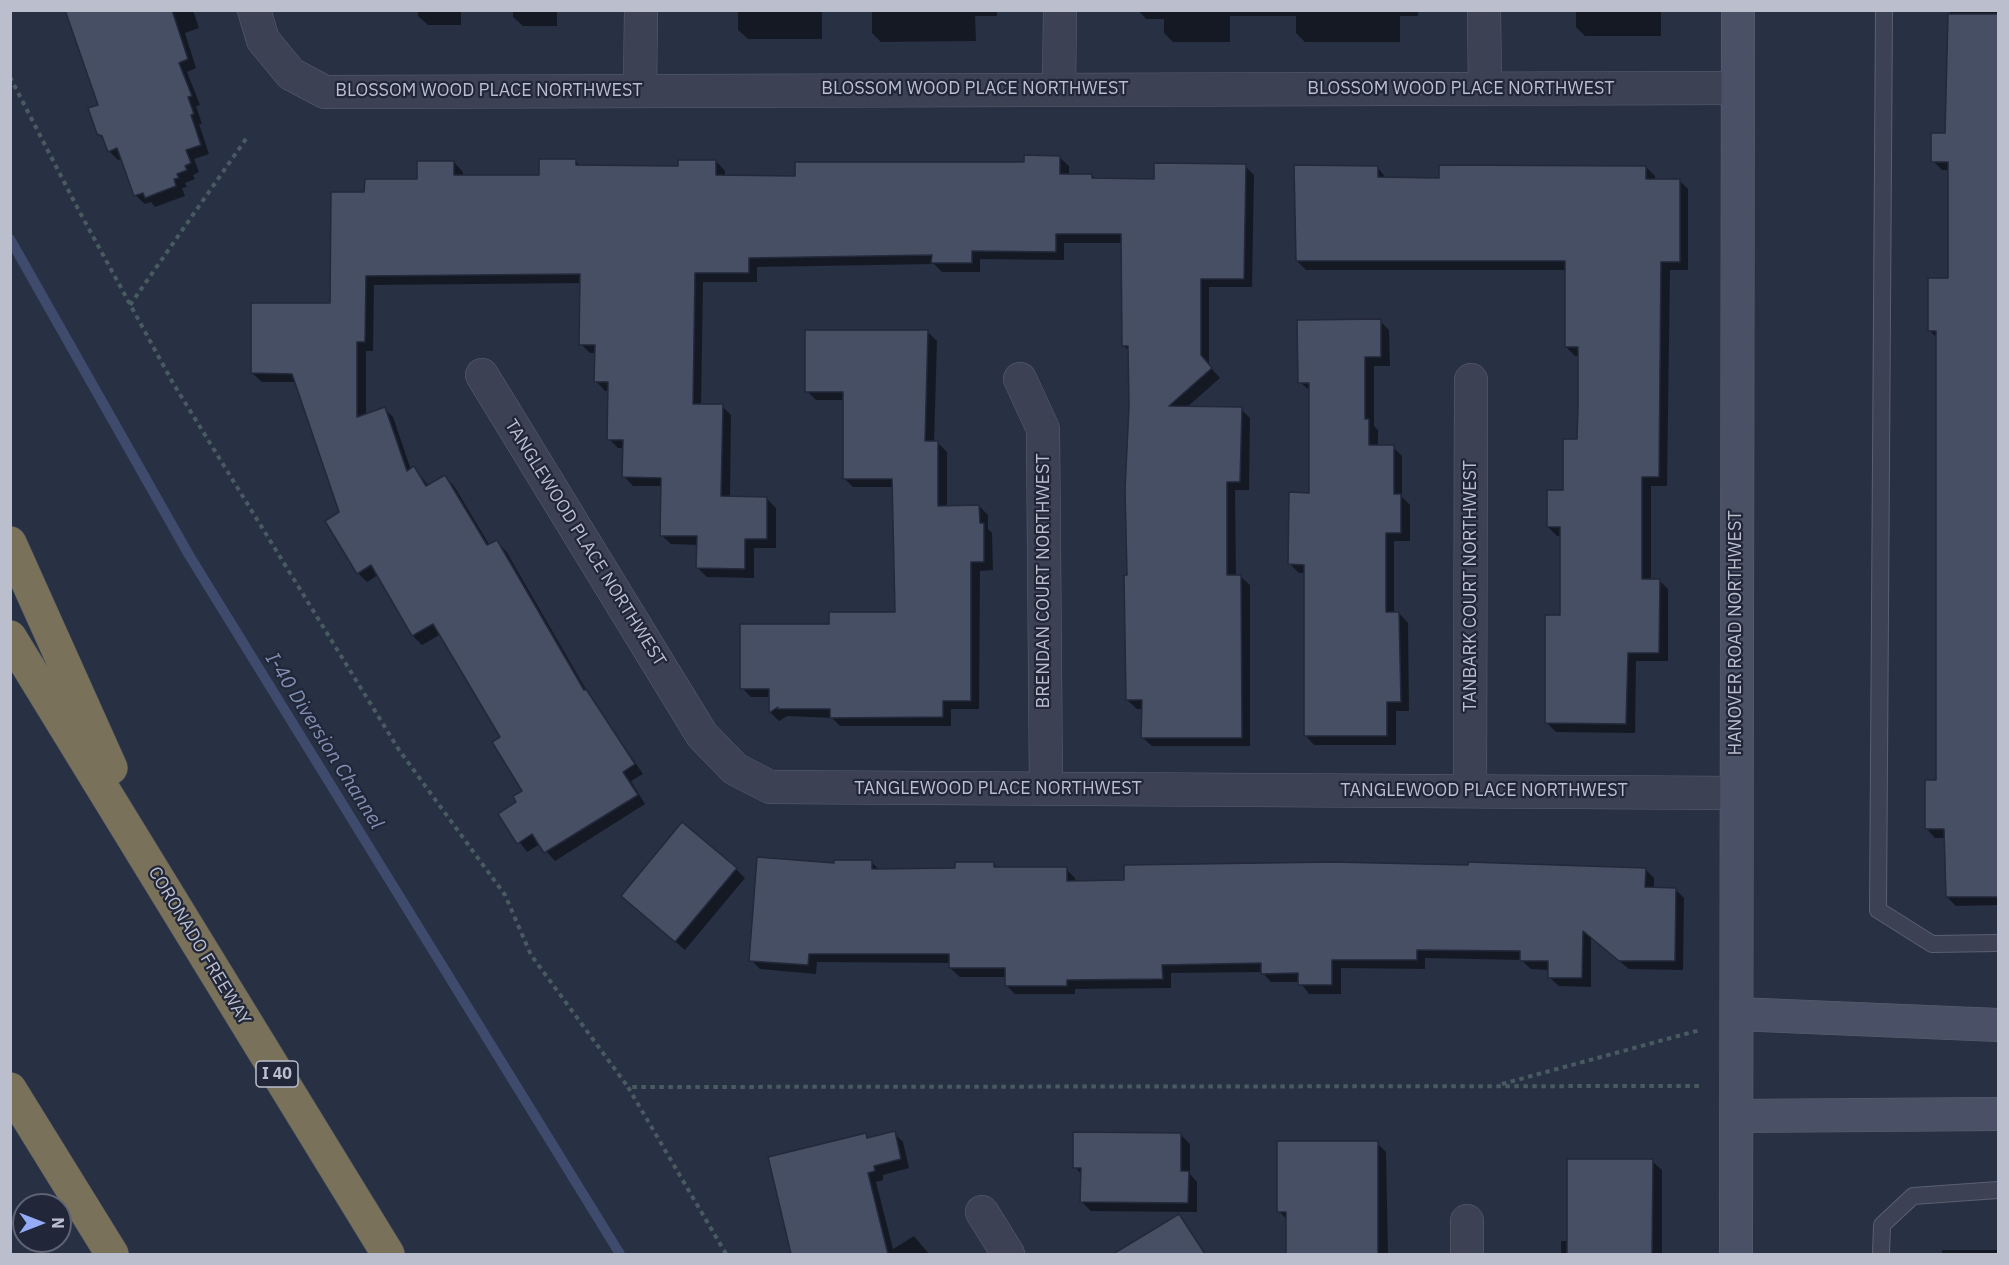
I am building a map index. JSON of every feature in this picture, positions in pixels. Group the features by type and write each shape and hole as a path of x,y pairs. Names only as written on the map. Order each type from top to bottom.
{"highway":[{"path":"10,543 167,893"},
{"name":"CORONADO FREEWAY","path":"10,637 388,1254"},
{"path":"10,1089 112,1254"}],"street":[{"name":"BLOSSOM WOOD PLACE NORTHWEST","path":"254,10 263,40 291,74 325,92 1738,88"},
{"path":"640,90 641,10"},
{"path":"1059,89 1060,10"},
{"path":"1484,10 1485,89"},
{"name":"HANOVER ROAD NORTHWEST","path":"1736,1254 1738,10"},
{"name":"TANGLEWOOD PLACE NORTHWEST","path":"482,375 702,735 735,769 770,787 1735,793"},
{"name":"BRENDAN COURT NORTHWEST","path":"1020,379 1043,429 1046,789"},
{"name":"TANBARK COURT NORTHWEST","path":"1470,791 1471,380"},
{"path":"1737,1014 1998,1026"},
{"path":"1737,1101 1998,1114"},
{"path":"982,1212 1008,1254"},
{"path":"1467,1221 1467,1254"}],"lane":[{"path":"1884,10 1878,910 1932,944 1998,943"},
{"path":"1881,1254 1882,1225 1913,1196 1998,1190"}],"path":[{"path":"10,77 173,383 399,750 505,895 531,955 628,1087 726,1254"},
{"path":"130,305 248,136"},
{"path":"1496,1086 1688,1035 1737,1014"},
{"path":"628,1087 1496,1086 1737,1101"}],"building":[{"path":"65,10 172,10 188,59 179,63 192,96 188,97 194,114 191,115 201,145 186,150 191,163 185,166 187,170 177,174 179,178 174,179 176,186 145,198 143,193 134,196 117,148 108,152 102,136 97,134 88,108 98,105"},
{"path":"1948,14 1998,14 1998,897 1946,897 1944,829 1925,829 1925,780 1936,780 1936,331 1928,331 1928,278 1948,278 1948,162 1931,162 1931,133 1945,133"},
{"path":"1024,155 1060,156 1060,174 1092,174 1092,178 1154,179 1154,163 1246,164 1244,279 1201,279 1201,355 1212,368 1169,406 1242,407 1240,482 1227,482 1227,575 1241,575 1242,738 1141,738 1142,700 1126,700 1124,575 1127,575 1125,490 1129,406 1128,346 1122,346 1121,234 1056,234 1056,252 972,251 972,263 931,263 932,255 749,258 749,273 695,273 693,404 723,404 721,496 767,497 767,539 745,539 745,569 696,568 697,536 660,536 661,478 622,477 623,440 607,440 608,382 594,382 595,345 579,345 580,274 366,276 365,342 357,342 357,417 385,407 407,471 414,466 426,486 445,475 487,545 497,540 584,690 586,689 635,764 623,772 638,795 544,853 532,834 517,844 498,814 516,802 513,796 522,791 492,742 500,737 433,624 412,636 371,565 357,574 325,521 339,512 292,374 251,373 251,303 330,303 331,192 364,192 365,179 417,179 417,161 454,161 454,175 539,175 539,159 576,159 576,165 678,166 678,160 716,160 716,175 795,176 795,162 1024,162"},
{"path":"1294,165 1378,166 1378,177 1439,178 1439,165 1646,166 1646,179 1680,179 1680,262 1661,262 1659,477 1642,477 1642,579 1660,579 1659,653 1628,653 1626,724 1545,723 1545,615 1560,615 1560,527 1547,527 1547,490 1563,490 1563,439 1577,439 1578,347 1565,347 1565,261 1296,261"},
{"path":"1381,319 1381,357 1365,357 1365,419 1369,419 1369,445 1394,445 1394,494 1401,494 1401,533 1386,533 1386,612 1399,612 1401,702 1387,702 1387,736 1304,736 1304,565 1288,564 1289,492 1309,493 1309,383 1298,383 1297,320"},
{"path":"805,330 928,330 925,441 938,441 938,506 979,505 980,523 984,523 984,562 971,562 971,701 943,701 943,717 830,718 830,709 777,709 778,707 769,713 769,689 740,689 740,624 829,624 829,612 895,612 892,479 843,479 843,392 805,392"},
{"path":"682,822 737,868 675,942 621,896"},
{"path":"757,857 834,863 834,860 872,860 872,869 955,868 955,862 994,862 994,867 1067,867 1067,881 1124,880 1124,865 1332,862 1468,865 1468,862 1646,868 1645,887 1676,888 1675,961 1619,961 1583,931 1582,978 1548,978 1548,961 1520,961 1520,951 1417,950 1417,960 1332,960 1332,985 1298,985 1298,973 1261,974 1261,963 1162,965 1163,979 1067,980 1067,986 1005,986 1005,968 949,968 949,954 809,954 808,965 749,961"},
{"path":"895,1131 901,1159 874,1166 875,1171 868,1173 888,1254 791,1254 768,1157 866,1133 867,1138"},
{"path":"1073,1132 1181,1133 1181,1171 1189,1171 1188,1203 1080,1202 1081,1168 1073,1168"},
{"path":"1277,1141 1378,1141 1378,1254 1286,1254 1286,1212 1277,1212"},
{"path":"1567,1159 1653,1159 1652,1254 1567,1254"},
{"path":"1179,1214 1205,1254 1113,1254"}],"waterway":[{"name":"I-40 Diversion Channel","path":"10,239 189,555 620,1254"}]}
